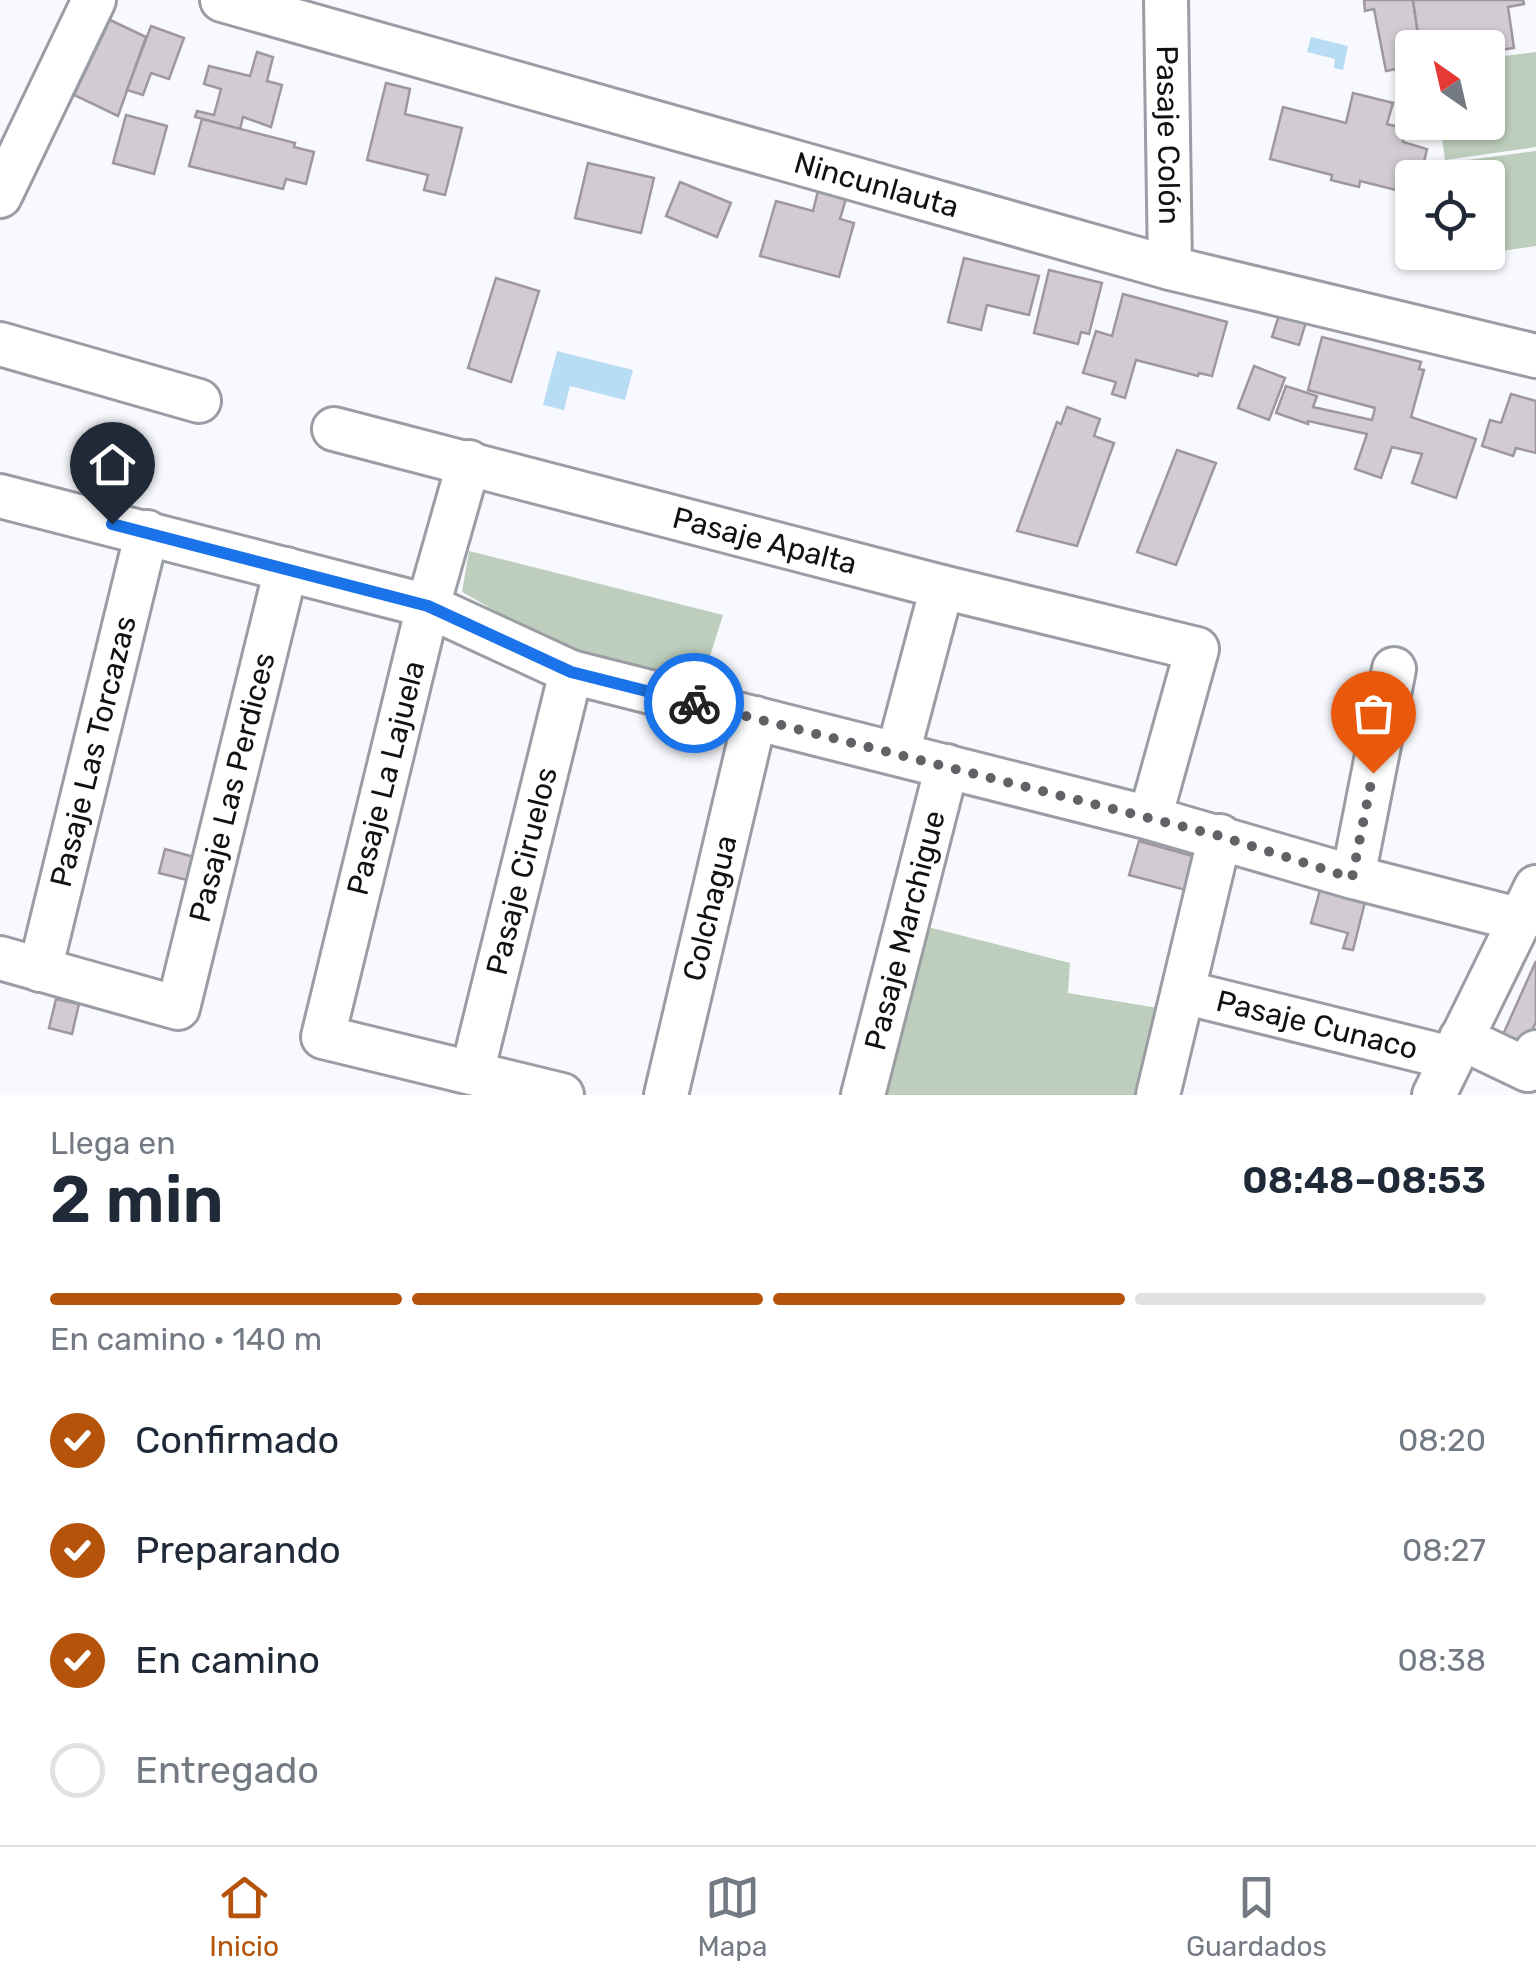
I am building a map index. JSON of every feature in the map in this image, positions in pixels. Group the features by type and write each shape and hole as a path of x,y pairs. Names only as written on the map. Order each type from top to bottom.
{"street":[{"path":"0,196 94,0"},
{"name":"Nincunlauta","path":"222,0 1170,268 1536,356"},
{"name":"Pasaje Colón","path":"1166,0 1170,268"},
{"path":"0,344 199,401"},
{"name":"Pasaje Apalta","path":"334,429 1196,649 1150,818"},
{"name":"Pasaje La Lajuela","path":"469,462 428,606 324,1037 472,1073"},
{"path":"2,504 147,532 428,606 571,672 1220,836 1352,878 1531,903 1449,1064"},
{"name":"Pasaje Las Torcazas","path":"20,964 147,532"},
{"name":"Pasaje Las Perdices","path":"20,964 178,1008 286,569"},
{"path":"898,753 942,587"},
{"path":"1352,878 1394,669"},
{"name":"Pasaje Ciruelos","path":"472,1073 571,672"},
{"name":"Colchagua","path":"666,1095 754,718"},
{"name":"Pasaje Marchigue","path":"863,1095 947,766"},
{"path":"1158,1095 1220,836"},
{"name":"Pasaje Cunaco","path":"1183,992 1449,1064 1528,1070 1536,1052"},
{"path":"472,1073 562,1095"}],"green space":[{"path":"1536,52 1536,147 1445,160 1442,140 1505,140 1505,56"},
{"path":"1536,151 1536,246 1505,250 1505,160 1468,160"},
{"path":"469,551 723,615 700,688 561,648 462,592"},
{"path":"924,926 1070,963 1068,993 1158,1008 1138,1095 882,1095"}],"water":[{"path":"1311,37 1348,46 1343,70 1334,68 1335,59 1307,52"},
{"path":"557,351 633,370 625,400 570,386 564,410 543,405"}],"building":[{"path":"1364,0 1413,0 1417,30 1395,30 1395,69 1386,71 1374,9 1365,11"},
{"path":"1413,0 1523,0 1524,4 1508,7 1514,48 1505,49 1505,30 1417,30"},
{"path":"110,20 146,37 118,116 74,95"},
{"path":"151,26 184,38 169,79 151,73 143,95 127,90"},
{"path":"257,52 273,57 267,81 282,85 271,127 243,117 240,129 195,117 197,111 214,115 221,89 204,84 209,66 250,76"},
{"path":"386,83 410,89 405,114 462,128 445,195 424,190 428,175 367,160"},
{"path":"1353,93 1393,103 1387,124 1395,126 1395,140 1427,149 1424,160 1395,160 1395,190 1360,181 1359,187 1331,180 1332,175 1270,159 1283,107 1346,123"},
{"path":"126,115 167,126 154,174 113,163"},
{"path":"202,119 295,143 294,147 314,152 306,184 286,179 283,189 189,166"},
{"path":"588,163 654,178 641,233 575,218"},
{"path":"680,182 731,203 717,237 666,216"},
{"path":"819,187 847,195 840,219 854,223 839,277 760,256 776,201 813,211"},
{"path":"964,258 1039,276 1029,315 987,305 981,330 948,322"},
{"path":"1049,270 1102,283 1089,334 1081,332 1078,344 1034,333"},
{"path":"496,278 539,291 511,382 468,368"},
{"path":"1123,294 1227,322 1212,376 1136,360 1125,398 1112,394 1116,382 1083,373 1096,331 1112,336"},
{"path":"1283,303 1309,312 1299,345 1272,337"},
{"path":"1322,337 1421,362 1419,369 1424,370 1411,417 1476,439 1456,498 1412,483 1422,454 1392,447 1381,478 1355,469 1367,434 1308,424 1276,413 1286,386 1317,396 1313,407 1372,420 1375,408 1308,390"},
{"path":"1254,366 1285,378 1269,420 1238,408"},
{"path":"1511,394 1536,401 1536,453 1516,448 1513,456 1482,446 1490,420 1501,423"},
{"path":"1067,407 1100,419 1094,436 1114,443 1077,546 1017,531 1057,422 1061,424"},
{"path":"1177,450 1216,463 1176,565 1137,552"},
{"path":"1139,841 1196,857 1186,890 1129,875"},
{"path":"165,849 201,859 195,882 159,873"},
{"path":"1320,890 1365,902 1353,950 1343,948 1348,933 1311,923"},
{"path":"1536,961 1536,1022 1524,1049 1501,1039"},
{"path":"56,999 79,1004 72,1034 49,1028"}],"way so far":[{"path":"694,703 1220,836 1352,878 1373,773"}],"route":[{"path":"112,524 428,606 571,672 694,703"}]}
